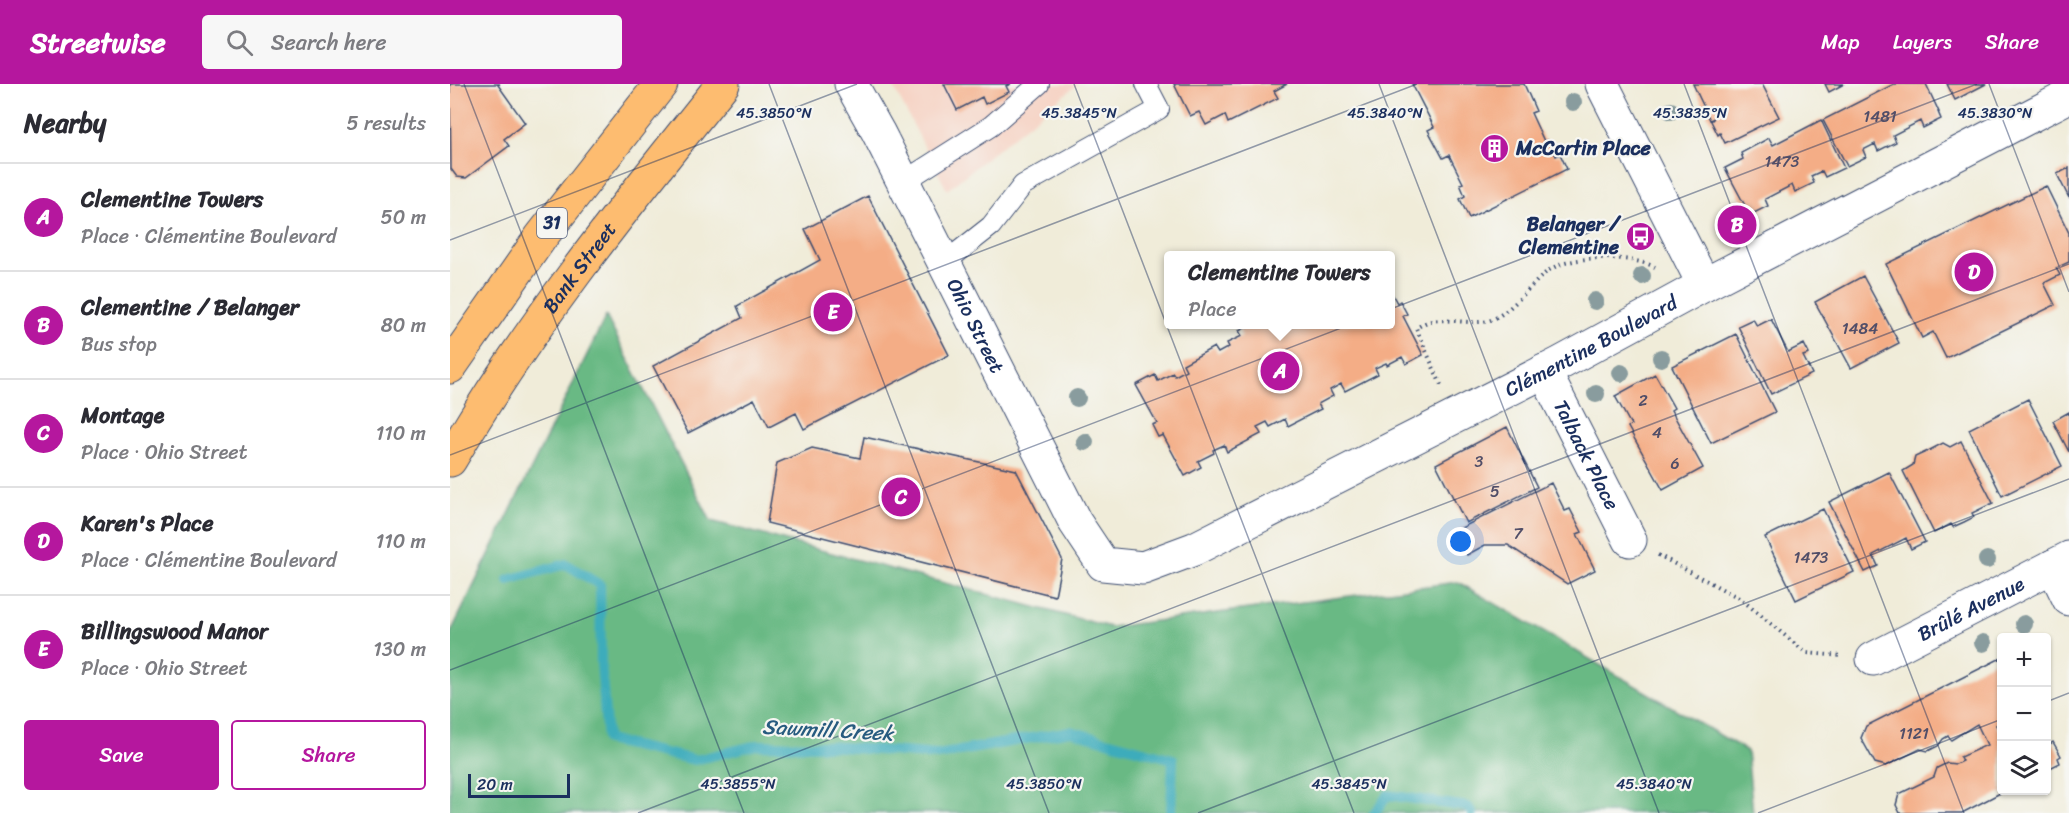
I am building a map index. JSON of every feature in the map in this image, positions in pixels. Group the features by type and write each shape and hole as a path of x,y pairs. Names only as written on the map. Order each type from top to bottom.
{"main road":[{"name":"31","path":"450,367 541,237 661,84"},
{"name":"Bank Street","path":"450,460 536,327 641,185 723,84"}],"street":[{"name":"Ohio Street","path":"850,84 903,182 1075,522 1103,564"},
{"path":"1602,84 1704,285"},
{"name":"Clémentine Boulevard","path":"1103,564 1143,568 1194,549 1544,371 1704,285 2069,96"},
{"name":"Talback Place","path":"1544,371 1630,540"},
{"path":"2061,562 2069,599"},
{"name":"Brûlé Avenue","path":"1873,659 2061,562"}],"lane":[{"path":"903,182 991,126 1039,84"},
{"path":"944,262 991,226 1023,185 1159,110 1146,84"}],"path":[{"path":"1454,417 1416,328 1430,321 1468,323 1490,320 1514,304 1548,270 1564,262 1591,258 1643,261 1659,268"},
{"path":"1630,540 1741,598 1806,653 1873,659"}],"shaded area":[{"path":"892,84 1078,84 947,190"}],"green space":[{"path":"606,316 711,521 1110,627 1458,582 1747,751 1753,813 450,813 450,634"}],"building":[{"path":"450,84 500,84 498,85 525,123 504,139 509,146 466,178 457,177 451,169"},
{"path":"944,84 1011,84 1006,86 1009,92 985,104 982,97 957,110"},
{"path":"1174,84 1287,84 1274,91 1278,98 1228,123 1225,115 1206,125 1199,112 1190,116"},
{"name":"McCartin Place","path":"1412,84 1524,84 1536,111 1531,113 1544,141 1548,140 1556,156 1560,154 1567,169 1469,218 1460,199 1465,196 1460,184 1463,183 1449,155 1443,158 1428,130 1434,127"},
{"path":"1693,84 1762,84 1779,117 1725,143 1720,133 1718,135 1711,121 1714,118 1710,120"},
{"path":"1825,84 1844,84 1829,92"},
{"path":"1894,84 1926,84 1941,119 1923,128 1920,121 1893,135 1896,142 1878,151 1875,144 1863,150 1866,157 1847,166 1823,120"},
{"path":"1947,84 1986,84 1955,100"},
{"path":"1821,120 1844,168 1825,177 1822,171 1811,176 1814,183 1795,192 1792,185 1765,199 1768,206 1750,215 1725,168 1743,159 1741,153 1769,138 1773,145"},
{"path":"2069,168 2069,198 2057,174"},
{"path":"2046,186 2069,233 2069,262 2056,268 2060,275 2044,283 2055,305 1946,358 1933,332 1922,338 1886,264"},
{"path":"868,196 949,355 804,429 796,413 769,427 754,399 688,433 653,366 742,318 737,306 820,260 805,229"},
{"path":"1863,276 1899,343 1851,368 1815,302"},
{"path":"1395,299 1397,303 1400,301 1407,314 1403,316 1423,355 1406,364 1402,357 1375,368 1378,374 1345,391 1341,384 1330,390 1333,396 1318,404 1321,409 1288,426 1285,419 1270,427 1267,422 1257,427 1261,434 1227,452 1224,445 1213,450 1214,453 1198,461 1201,467 1185,476 1163,435 1158,437 1152,425 1157,423 1136,385 1155,375 1158,381 1173,373 1175,376 1186,370 1183,364 1214,347 1218,353 1229,347 1227,343 1242,336 1239,331 1243,329 1395,329"},
{"path":"1753,319 1757,326 1771,319 1788,352 1804,344 1809,354 1803,356 1812,374 1771,394 1738,326"},
{"path":"1736,334 1775,412 1711,443 1672,366"},
{"path":"1655,374 1674,408 1671,410 1703,468 1663,490 1628,427 1631,425 1615,396"},
{"path":"2028,399 2062,466 2002,496 1969,429"},
{"path":"2069,412 2069,452 2053,421"},
{"path":"1507,427 1537,487 1466,523 1436,464"},
{"path":"864,437 1016,470 1062,559 1055,596 767,523 777,463 812,448 860,458"},
{"path":"1961,441 1993,503 1972,513 1974,517 1953,527 1951,524 1934,533 1903,471 1913,465 1915,457 1943,443 1950,447"},
{"path":"1889,472 1925,542 1911,549 1906,538 1873,555 1878,566 1865,572 1829,502"},
{"path":"1551,483 1565,511 1570,509 1582,532 1577,534 1595,570 1567,584 1508,545 1485,545 1467,555 1455,531"},
{"path":"1823,509 1854,572 1796,600 1765,537"},
{"path":"1997,660 1997,795 1962,813 1900,813 1896,805 1899,794 1934,777 1937,768 1947,763 1956,764 1962,761 1960,757 1987,745 1977,724 1951,740 1948,736 1938,746 1928,751 1920,749 1886,766 1875,763 1861,738 1866,726"},
{"path":"2053,742 2061,756 2058,758 2060,763 2051,768 2051,743"}],"waterway":[{"name":"Sawmill Creek","path":"508,580 566,564 600,585 601,663 607,740 695,760 757,745 830,746 938,755 1070,731 1173,759 1171,813"},
{"name":"Sawmill Creek","path":"1374,813 1388,795 1468,807 1472,813"}],"place":[{"name":"McCartin Place","path":"1495,148"},
{"name":"Clementine / Belanger","path":"1737,225"},
{"name":"Belanger / Clementine","path":"1640,236"},
{"name":"Karen's Place","path":"1974,272"},
{"name":"Billingswood Manor","path":"833,312"},
{"name":"Clementine Towers","path":"1280,371"},
{"name":"Montage","path":"901,497"}]}
